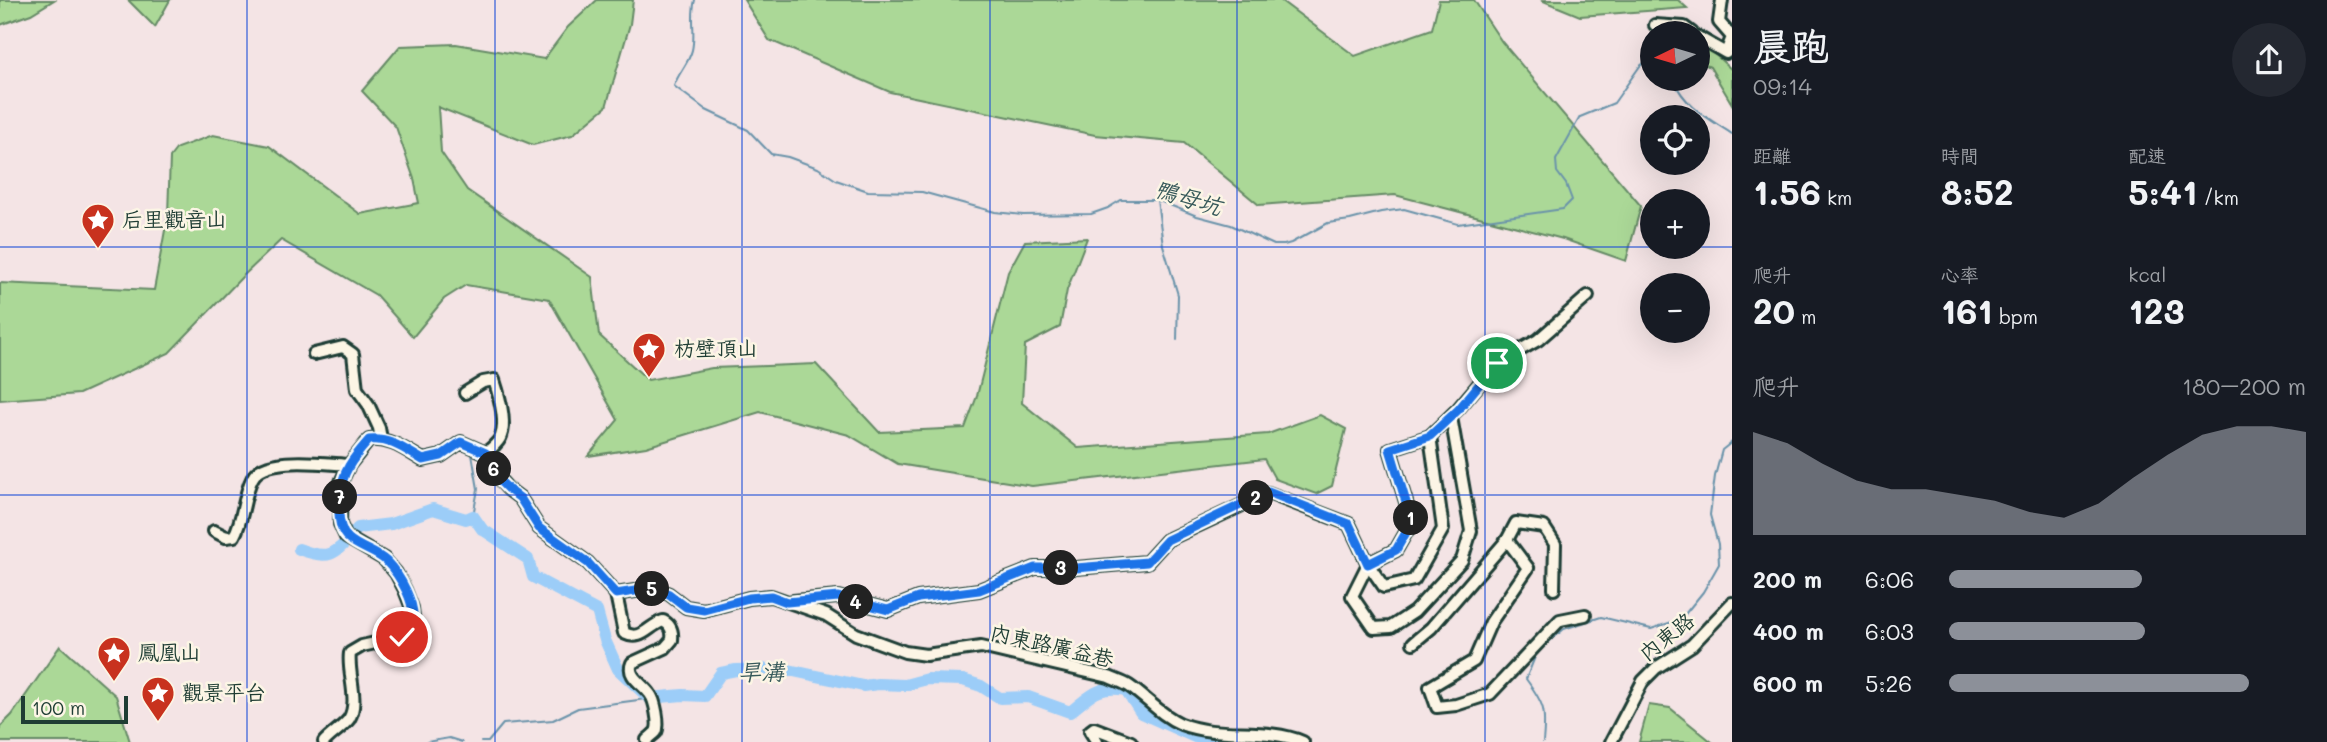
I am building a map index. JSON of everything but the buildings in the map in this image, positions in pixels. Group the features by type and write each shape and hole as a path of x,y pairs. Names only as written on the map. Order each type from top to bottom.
{"street":[{"path":"1710,44 1726,53 1732,37 1720,22 1722,0"},
{"path":"1451,417 1471,531 1462,560 1414,612 1391,627 1374,628 1352,596 1368,564 1396,550 1412,522 1390,449 1430,436 1451,417 1497,363 1538,340 1588,296"},
{"path":"314,354 342,347 353,354 358,389 368,404 381,439"},
{"path":"465,393 483,382 494,380 501,401 502,432 501,439 486,453"},
{"path":"1368,564 1384,587 1414,580 1443,528 1430,436"},
{"path":"324,742 350,718 354,704 348,664 350,653 362,646 402,637 411,627 413,617 405,590 396,573 384,559 346,537 340,524 341,482 349,465 369,440 381,439 397,444 423,460 441,456 461,442 486,453 499,480 520,498 539,528 588,563 616,594 624,633 634,637 657,623 663,621 669,624 673,640 666,648 632,663 629,670 653,699 657,727 647,740"},
{"path":"214,531 226,537 234,536 240,525 252,479 258,470 278,463 349,465"},
{"name":"內東路廣益巷","path":"787,602 838,597 888,610 918,598 979,590 1035,568 1076,568 1147,562 1167,540 1268,492 1349,524 1368,564"},
{"path":"1413,643 1431,628 1507,540 1516,523 1544,527 1555,544 1555,589"},
{"path":"1507,540 1528,568 1490,622 1474,661 1430,687 1437,707 1456,705 1490,694 1560,620 1585,615"},
{"name":"內東路廣益巷","path":"616,594 654,588 669,594 686,607 704,610 749,598 771,596 826,615 856,634 905,652 926,654 981,648 994,650 1109,677 1128,685 1163,714 1182,724 1205,729 1288,736 1303,742"},
{"name":"內東路","path":"1611,742 1638,690 1650,674 1692,645 1732,603"},
{"path":"1097,742 1090,731 1094,728 1131,742"}],"green space":[{"path":"0,0 54,0 31,14 0,25"},
{"path":"128,0 170,0 155,27"},
{"path":"597,0 633,0 630,24 606,107 572,135 533,145 438,107 441,152 467,190 592,277 599,335 648,380 712,368 816,364 879,432 965,428 977,396 1008,272 1025,241 1087,238 1067,290 1060,327 1025,345 1022,403 1078,448 1268,434 1320,415 1346,429 1332,486 1316,494 1275,479 1264,459 1032,486 898,464 849,435 760,412 646,447 588,456 618,420 549,299 466,285 444,299 413,337 376,295 281,240 169,353 79,394 0,400 0,283 154,290 168,214 170,157 177,148 213,135 269,146 360,214 419,203 414,179 396,127 362,91 400,46 456,44 544,59 568,27"},
{"path":"744,0 1280,0 1355,56 1432,29 1439,0 1474,0 1502,42 1640,205 1640,210 1626,261 1563,239 1395,195 1259,205 1184,143 1095,135 890,92 769,40"},
{"path":"1541,0 1678,0 1687,8 1580,16"},
{"path":"1710,50 1732,70 1732,104 1710,67"},
{"path":"60,646 116,696 130,742 0,742 0,727 12,715"},
{"path":"1649,705 1670,708 1712,742 1639,742"}],"waterway":[{"name":"鴨母坑","path":"695,0 692,50 674,86 706,110 748,130 771,154 818,168 836,180 868,191 922,192 995,212 1023,215 1091,214 1121,200 1157,200 1197,216 1231,225 1274,245 1291,243 1328,223 1404,209 1458,224 1563,209 1572,200 1566,184 1557,172 1556,160 1580,117 1614,103 1640,66"},
{"name":"鴨母坑","path":"1680,91 1706,117 1732,134"},
{"path":"1157,200 1163,245 1178,295 1177,340"},
{"path":"1543,742 1543,708 1526,679 1537,652 1564,629 1601,617 1651,629 1681,619 1703,592 1719,564 1718,544 1710,515 1715,476 1722,450 1732,442"},
{"path":"472,454 478,489 473,516"},
{"name":"旱溝","path":"299,549 319,555 333,553 358,528 391,524 433,509 466,519 473,516 482,529 528,559 533,577 597,611 605,640 618,669 649,698 705,696 721,673 784,669 863,686 905,685 927,679 963,680 981,686 1000,698 1028,697 1070,712 1095,693 1116,689 1126,690 1141,713 1197,738 1223,742"},
{"path":"481,742 488,742 503,724 553,720 578,708 646,699"},
{"path":"427,742 449,738 462,742"}],"place":[{"name":"后里觀音山","path":"98,250"},
{"name":"枋壁頂山","path":"649,379"},
{"name":"鳳凰山","path":"114,683"},
{"name":"觀景平台","path":"158,723"}],"route":[{"path":"402,637 411,627 413,617 412,608 396,573 384,559 346,537 340,524 341,482 349,465 369,440 381,439 397,444 423,460 441,456 461,442 486,453 499,480 520,498 539,528 588,563 616,594 654,588 669,594 686,607 704,610 749,598 771,596 787,602 838,597 888,610 918,598 979,590 1035,568 1076,568 1147,562 1167,540 1268,492 1349,524 1368,564 1396,550 1412,522 1390,449 1430,436 1458,410 1497,363"}]}
